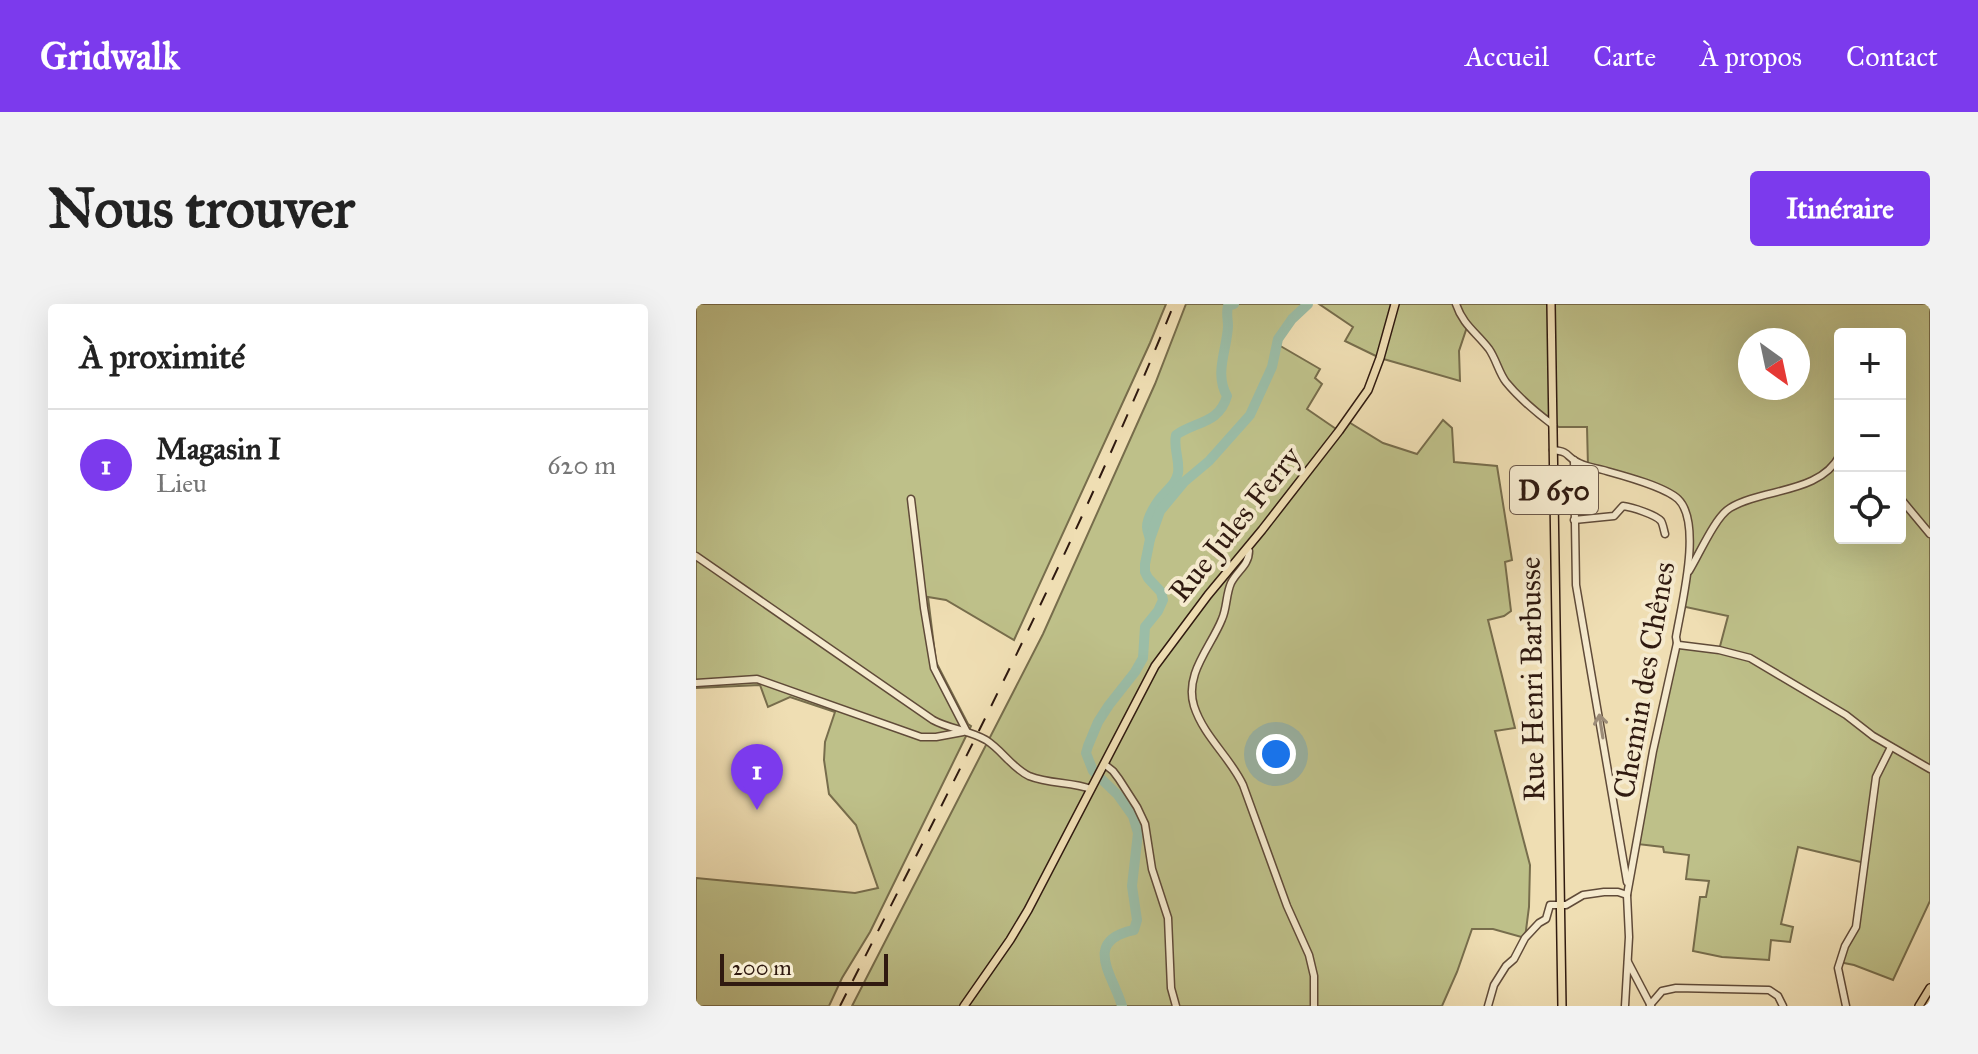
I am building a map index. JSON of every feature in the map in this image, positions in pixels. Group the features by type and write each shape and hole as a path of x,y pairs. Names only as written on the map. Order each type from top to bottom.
{"main road":[{"name":"Rue Jules Ferry","path":"964,1006 1015,932 1155,666 1368,390 1380,361 1395,304"},
{"name":"Rue Henri Barbusse","path":"1551,304 1562,1006"},
{"path":"1919,1006 1930,988"}],"street":[{"path":"1456,304 1467,326 1488,348 1506,382 1553,425"},
{"name":"Chemin des Chênes","path":"1553,450 1565,451 1588,467 1628,477 1676,497 1681,502 1688,525 1690,545 1677,643 1628,886 1625,1006"},
{"path":"1574,460 1576,585 1628,886"},
{"path":"1687,574 1724,513 1736,505 1785,491 1825,474 1834,466"},
{"path":"911,499 934,668 967,732"},
{"path":"1906,505 1930,534"},
{"path":"1574,520 1614,516 1623,506 1659,519 1665,534"},
{"path":"1247,548 1248,561 1231,582 1223,617 1195,673 1191,692 1212,742 1236,770 1243,785 1287,906 1309,955 1314,976 1314,1006"},
{"path":"696,556 922,714 987,741 1029,775 1091,789"},
{"path":"1677,643 1750,658 1930,769"},
{"path":"696,683 757,679 921,737 967,732"},
{"path":"1846,1006 1838,968 1845,946 1856,927 1876,777 1891,747"},
{"path":"1102,767 1113,771 1145,824 1152,869 1168,918 1171,988 1176,1006"},
{"path":"1488,1006 1494,985 1525,938 1546,919 1550,905 1560,906 1583,895 1604,892 1627,895"},
{"path":"1628,962 1650,1006 1662,991 1676,988 1769,990 1778,996 1783,1006"},
{"path":"1626,984 1635,982 1641,986"}],"green space":[{"path":"696,304 1166,304 1014,640 946,600 928,597 936,662 971,726 870,932 829,1006 696,1006 696,878 855,893 878,888 856,825 829,794 825,742 835,712 790,697 768,707 760,685 696,688"},
{"path":"1186,304 1308,304 1292,319 1277,344 1320,369 1315,378 1322,384 1307,409 1339,431 1347,421 1383,443 1417,454 1443,420 1452,428 1454,462 1497,466 1512,560 1505,562 1511,611 1488,620 1515,728 1495,731 1530,865 1525,938 1493,929 1472,929 1442,1006 852,1006 1043,634 1155,384"},
{"path":"1319,304 1930,304 1930,901 1893,980 1839,962 1856,927 1865,863 1798,847 1781,924 1793,927 1790,942 1771,940 1769,960 1722,957 1693,951 1700,897 1706,897 1709,881 1686,879 1689,855 1664,852 1663,847 1637,844 1677,643 1719,650 1728,616 1681,606 1690,545 1681,502 1670,493 1588,467 1587,427 1553,425 1506,382 1493,356 1467,327 1459,351 1460,381 1380,358 1345,341 1353,327"}],"waterway":[{"path":"1150,539 1147,523 1178,473 1176,435 1213,417 1227,396 1221,370 1228,326 1227,309 1234,304"},
{"path":"1122,1006 1108,971 1105,951 1109,942 1118,935 1134,930 1137,920 1132,886 1138,833 1133,816 1118,795 1093,771 1086,753 1098,722 1143,658 1145,627 1163,600 1161,592 1145,572 1150,539 1160,511 1250,415 1272,367 1278,339 1308,304"}],"railway":[{"path":"840,1006 1057,571 1174,304"}],"place":[{"name":"Magasin I","path":"757,810"}]}
